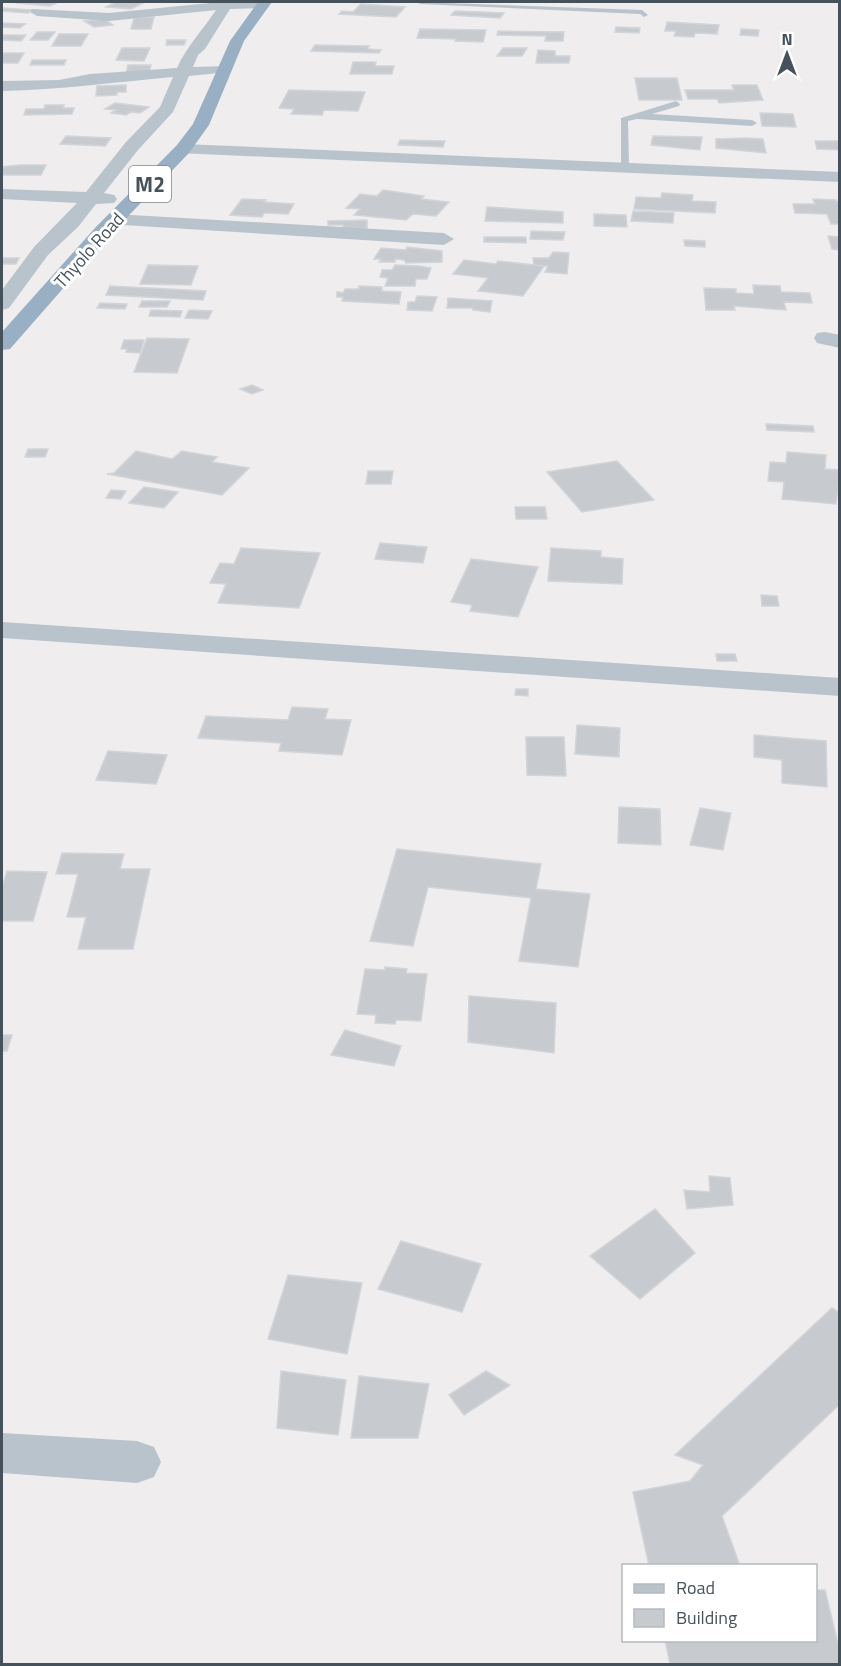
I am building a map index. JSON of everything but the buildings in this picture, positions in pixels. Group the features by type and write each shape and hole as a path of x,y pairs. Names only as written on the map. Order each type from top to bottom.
{"highway":[{"name":"Thyolo Road","path":"2,344 108,226 183,149 201,125 237,41 263,3"}],"street":[{"path":"196,2 226,5"},
{"path":"37,12 109,17 263,3"},
{"path":"4,302 35,258 63,231 132,146 167,108 191,53 200,46 226,5"},
{"path":"2,86 59,85 97,79 224,69"},
{"path":"183,149 840,177"},
{"path":"2,194 134,201"},
{"path":"63,231 108,226 444,239"},
{"path":"4,302 48,295"},
{"path":"2,630 840,687"},
{"path":"2,1453 137,1462"}],"lane":[{"path":"420,2 644,15"},
{"path":"624,168 624,120 676,104"},
{"path":"636,116 752,123"}]}
